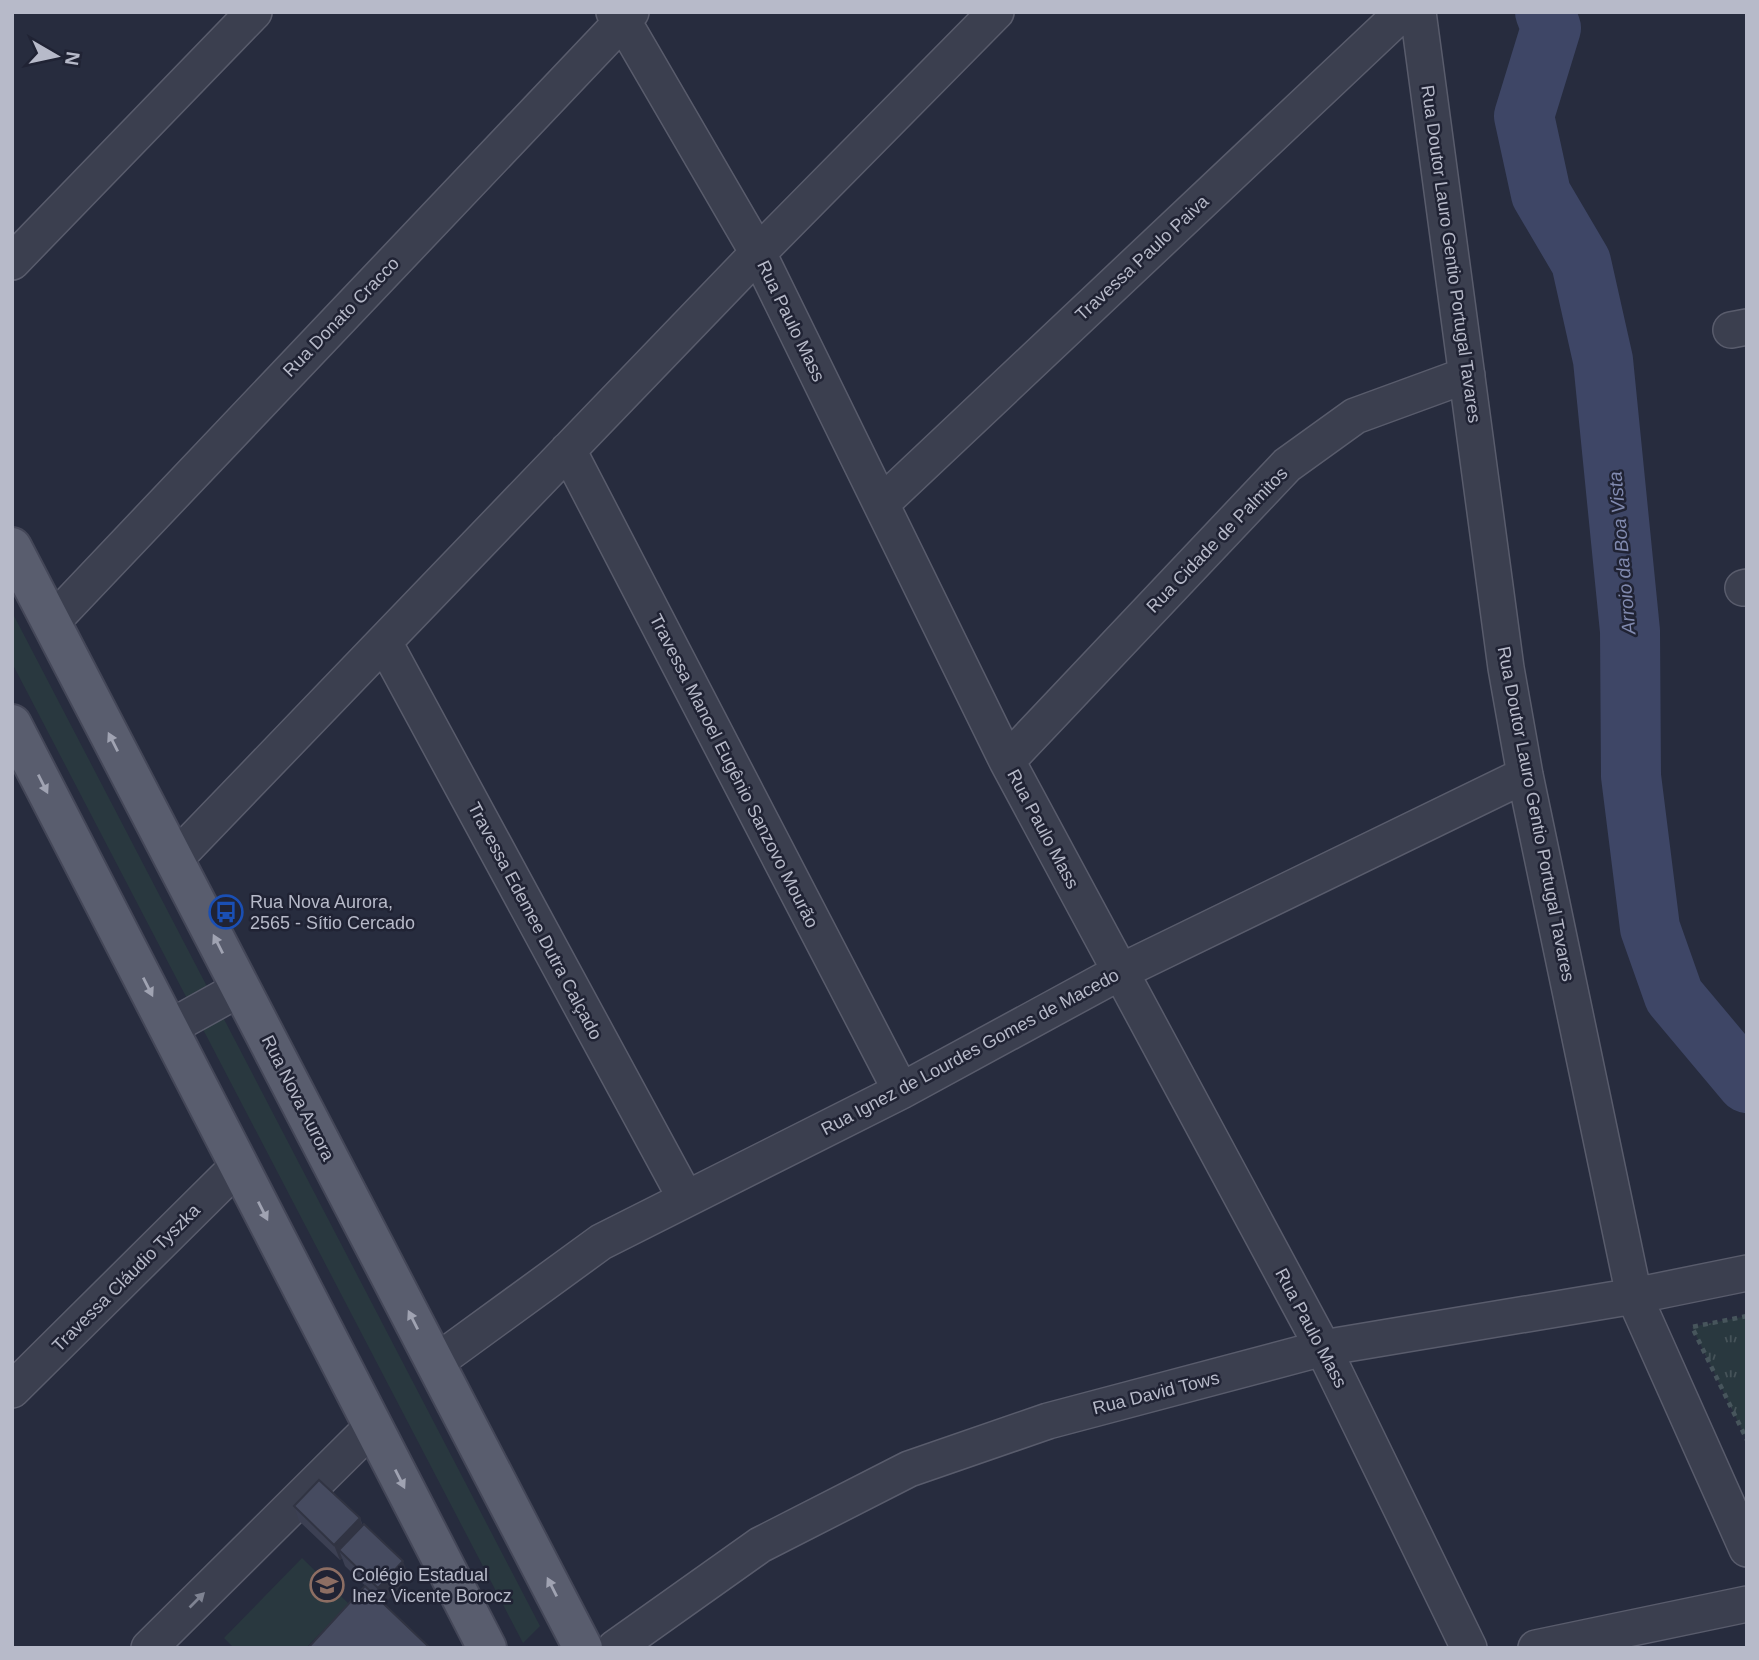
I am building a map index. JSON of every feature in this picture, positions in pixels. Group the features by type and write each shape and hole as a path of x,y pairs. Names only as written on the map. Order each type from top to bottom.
{"main road":[{"name":"Rua Nova Aurora","path":"12,547 583,1648"},
{"path":"12,724 487,1648"}],"street":[{"path":"12,262 254,12"},
{"path":"174,860 758,253 996,12"},
{"name":"Travessa Paulo Paiva","path":"881,505 1403,12"},
{"name":"Rua Doutor Lauro Gentio Portugal Tavares","path":"1418,12 1506,668 1525,775 1634,1296 1747,1549"},
{"name":"Rua Paulo Mass","path":"623,15 758,253 1007,761 1323,1348 1469,1648"},
{"name":"Rua Donato Cracco","path":"51,623 623,15"},
{"name":"Rua Cidade de Palmitos","path":"1007,761 1287,465 1355,416 1467,375"},
{"name":"Travessa Manoel Eugênio Sanzovo Mourão","path":"568,450 901,1091"},
{"name":"Travessa Edemee Dutra Calçado","path":"384,642 686,1199"},
{"name":"Rua Ignez de Lourdes Gomes de Macedo","path":"435,1363 601,1242 901,1091 1121,972 1525,775"},
{"path":"169,1028 241,988"},
{"name":"Travessa Cláudio Tyszka","path":"12,1390 239,1165"},
{"name":"Rua David Tows","path":"615,1648 760,1545 909,1469 1048,1421 1323,1348 1634,1296 1747,1273"},
{"path":"149,1648 373,1426"},
{"path":"1536,1648 1747,1604"}],"path":[{"path":"1747,1316 1692,1327 1747,1440"}],"green space":[{"path":"12,612 540,1626 523,1643 12,663"},
{"path":"1747,1316 1747,1440 1692,1327"},
{"path":"302,1558 349,1604 306,1648 234,1648 224,1638"}],"building":[{"path":"319,1480 360,1518 334,1545 294,1506"},
{"path":"364,1524 403,1561 378,1588 339,1550"},
{"path":"365,1586 430,1648 308,1648"}],"waterway":[{"name":"Arroio da Boa Vista","path":"1545,12 1551,28 1524,116 1541,194 1581,262 1603,360 1630,631 1631,776 1650,928 1674,996 1747,1083"}],"place":[{"name":"Rua Nova Aurora, 2565 - Sítio Cercado","path":"226,912"},
{"name":"Colégio Estadual Inez Vicente Borocz","path":"327,1585"}]}
